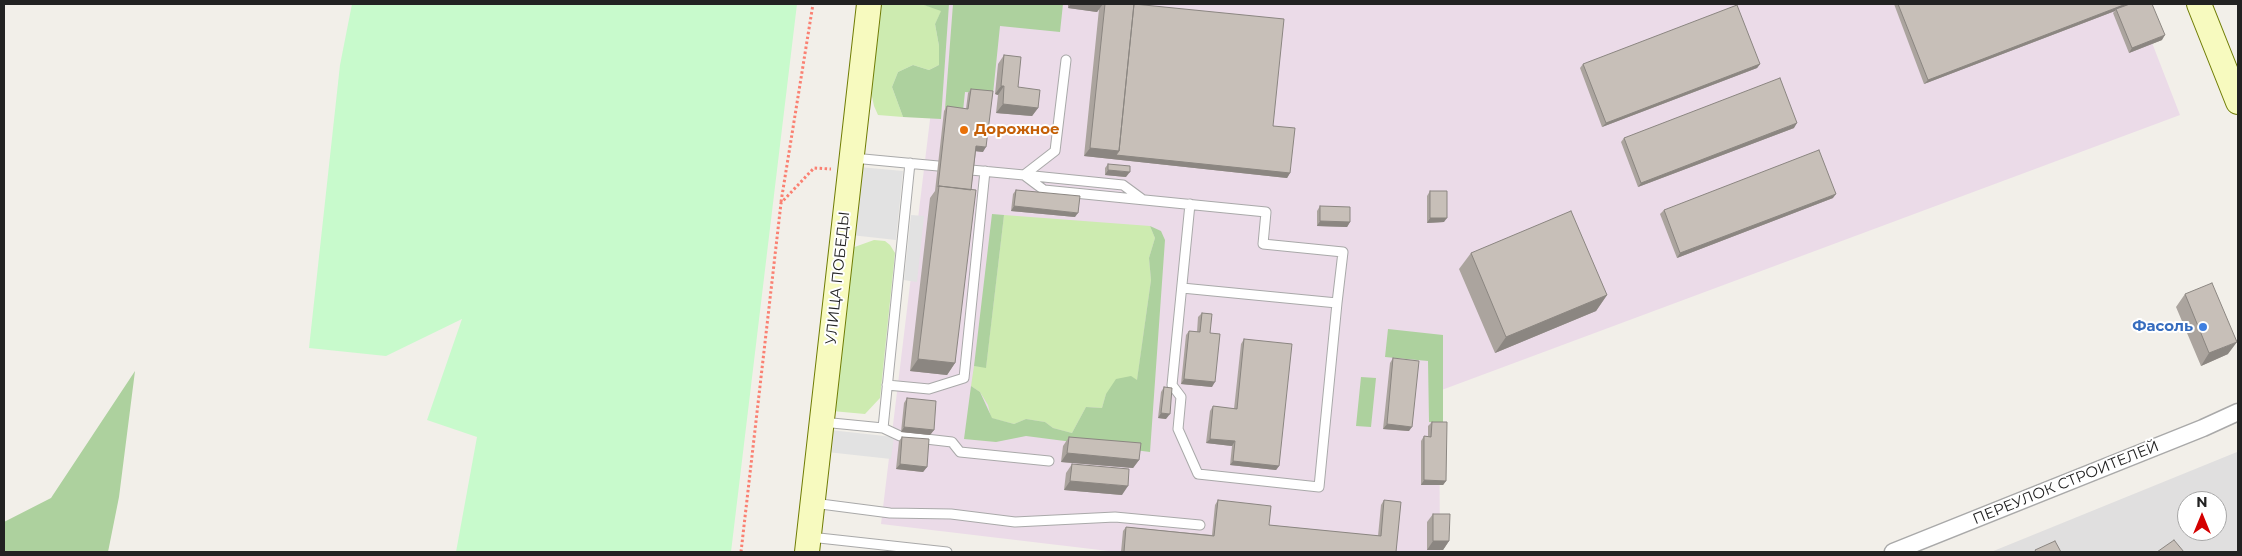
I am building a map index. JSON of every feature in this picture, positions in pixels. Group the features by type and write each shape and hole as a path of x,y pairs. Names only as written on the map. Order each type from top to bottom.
{"main road":[{"name":"УЛИЦА ПОБЕДЫ","path":"808,545 869,4"},
{"path":"2199,4 2238,102"}],"street":[{"name":"ПЕРЕУЛОК СТРОИТЕЛЕЙ","path":"1893,552 2203,428 2238,412"}],"lane":[{"path":"1024,175 1055,151 1066,60"},
{"path":"883,428 910,163"},
{"path":"851,164 910,163 938,166"},
{"path":"971,170 1123,185 1143,200 1190,204 1266,212 1263,244 1342,252 1319,486 1198,474 1178,429 1181,397 1172,385 1190,204"},
{"path":"887,385 928,389 964,378 986,171"},
{"path":"1182,288 1337,303"},
{"path":"822,422 883,428 900,436 952,442 960,452 1049,461"},
{"path":"813,503 890,513 951,514 1015,522 1116,517 1200,525"},
{"path":"808,545 947,552"}],"path":[{"path":"741,552 781,203 813,4"},
{"path":"781,203 814,168 851,164"}],"shaded area":[{"path":"944,4 2137,4 2180,115 1439,391 1440,552 1117,552 881,524"},
{"path":"859,167 903,171 896,240 851,235"},
{"path":"911,215 924,216 917,282 904,280"},
{"path":"830,430 894,437 891,459 827,452"},
{"path":"2237,452 2238,552 1991,552"}],"green space":[{"path":"352,4 797,4 731,552 456,552 477,437 427,420 462,319 386,356 309,348 340,65"},
{"path":"882,4 921,4 942,10 935,24 939,46 939,65 929,70 913,65 898,72 892,87 903,117 878,115 871,92"},
{"path":"921,4 949,4 941,119 903,117 892,87 898,72 913,65 929,70 939,65 939,46 935,24 941,11"},
{"path":"953,4 1063,4 1060,32 1000,26 993,94 965,92 963,111 945,109"},
{"path":"992,214 1004,215 986,368 974,366"},
{"path":"1004,215 1150,226 1155,238 1149,258 1151,280 1137,381 1106,394 1102,408 1086,407 1072,433 1053,428 1045,422 1026,419 1014,424 991,418 988,405 980,392 971,386 974,366 986,367"},
{"path":"1150,226 1161,231 1165,240 1150,452 1026,436 996,442 964,439 971,386 980,392 992,418 1014,424 1026,419 1045,422 1053,428 1072,433 1086,407 1102,408 1106,394 1116,379 1131,376 1137,380 1151,280 1149,258 1155,238"},
{"path":"874,240 885,241 895,253 880,398 865,414 832,411 849,249"},
{"path":"1388,329 1443,335 1443,423 1429,422 1428,361 1385,357"},
{"path":"135,371 119,497 108,552 4,552 4,522 51,498"},
{"path":"1361,377 1376,378 1371,427 1356,426"}],"building":[{"path":"1105,4 1134,4 1119,151 1090,148"},
{"path":"1134,4 1284,19 1273,126 1295,128 1290,173 1116,155 1119,151"},
{"path":"1898,4 2126,4 1928,80"},
{"path":"2130,4 2152,4 2165,35 2132,48 2116,9"},
{"path":"1737,5 1760,64 1606,123 1583,64"},
{"path":"1004,55 1021,57 1018,87 1040,90 1038,108 1003,104 1004,86 1001,86"},
{"path":"1780,78 1797,123 1641,183 1624,138"},
{"path":"971,89 993,91 986,147 976,146 971,190 938,187 947,106 968,109"},
{"path":"1819,150 1836,194 1680,253 1664,210"},
{"path":"1108,164 1130,166 1130,172 1108,170"},
{"path":"939,186 976,190 955,363 918,359"},
{"path":"1016,190 1080,196 1078,213 1014,206"},
{"path":"1430,191 1447,191 1447,218 1430,218"},
{"path":"1320,206 1350,207 1350,222 1320,221"},
{"path":"1571,211 1607,295 1506,337 1471,253"},
{"path":"2212,283 2237,342 2209,353 2185,294"},
{"path":"1202,313 1212,314 1210,333 1220,334 1215,382 1184,379 1189,331 1200,332"},
{"path":"1244,339 1292,344 1279,466 1233,461 1235,441 1210,439 1213,406 1237,409"},
{"path":"1393,358 1419,361 1412,427 1387,424"},
{"path":"1164,387 1172,388 1170,414 1161,413"},
{"path":"907,398 936,401 934,430 904,427"},
{"path":"1432,422 1447,422 1446,481 1424,480 1424,436 1431,437"},
{"path":"902,437 929,439 927,467 900,464"},
{"path":"1069,437 1141,443 1139,460 1067,453"},
{"path":"1072,464 1129,469 1128,486 1070,481"},
{"path":"1218,500 1271,506 1269,525 1381,536 1384,500 1401,502 1396,552 1124,552 1126,527 1214,536"},
{"path":"1433,514 1450,514 1449,541 1433,541"},
{"path":"2174,540 2184,552 2157,552"},
{"path":"2055,541 2061,552 2036,552 2035,550"}],"place":[{"name":"Дорожное","path":"964,130"},
{"name":"Фасоль","path":"2203,327"}]}
